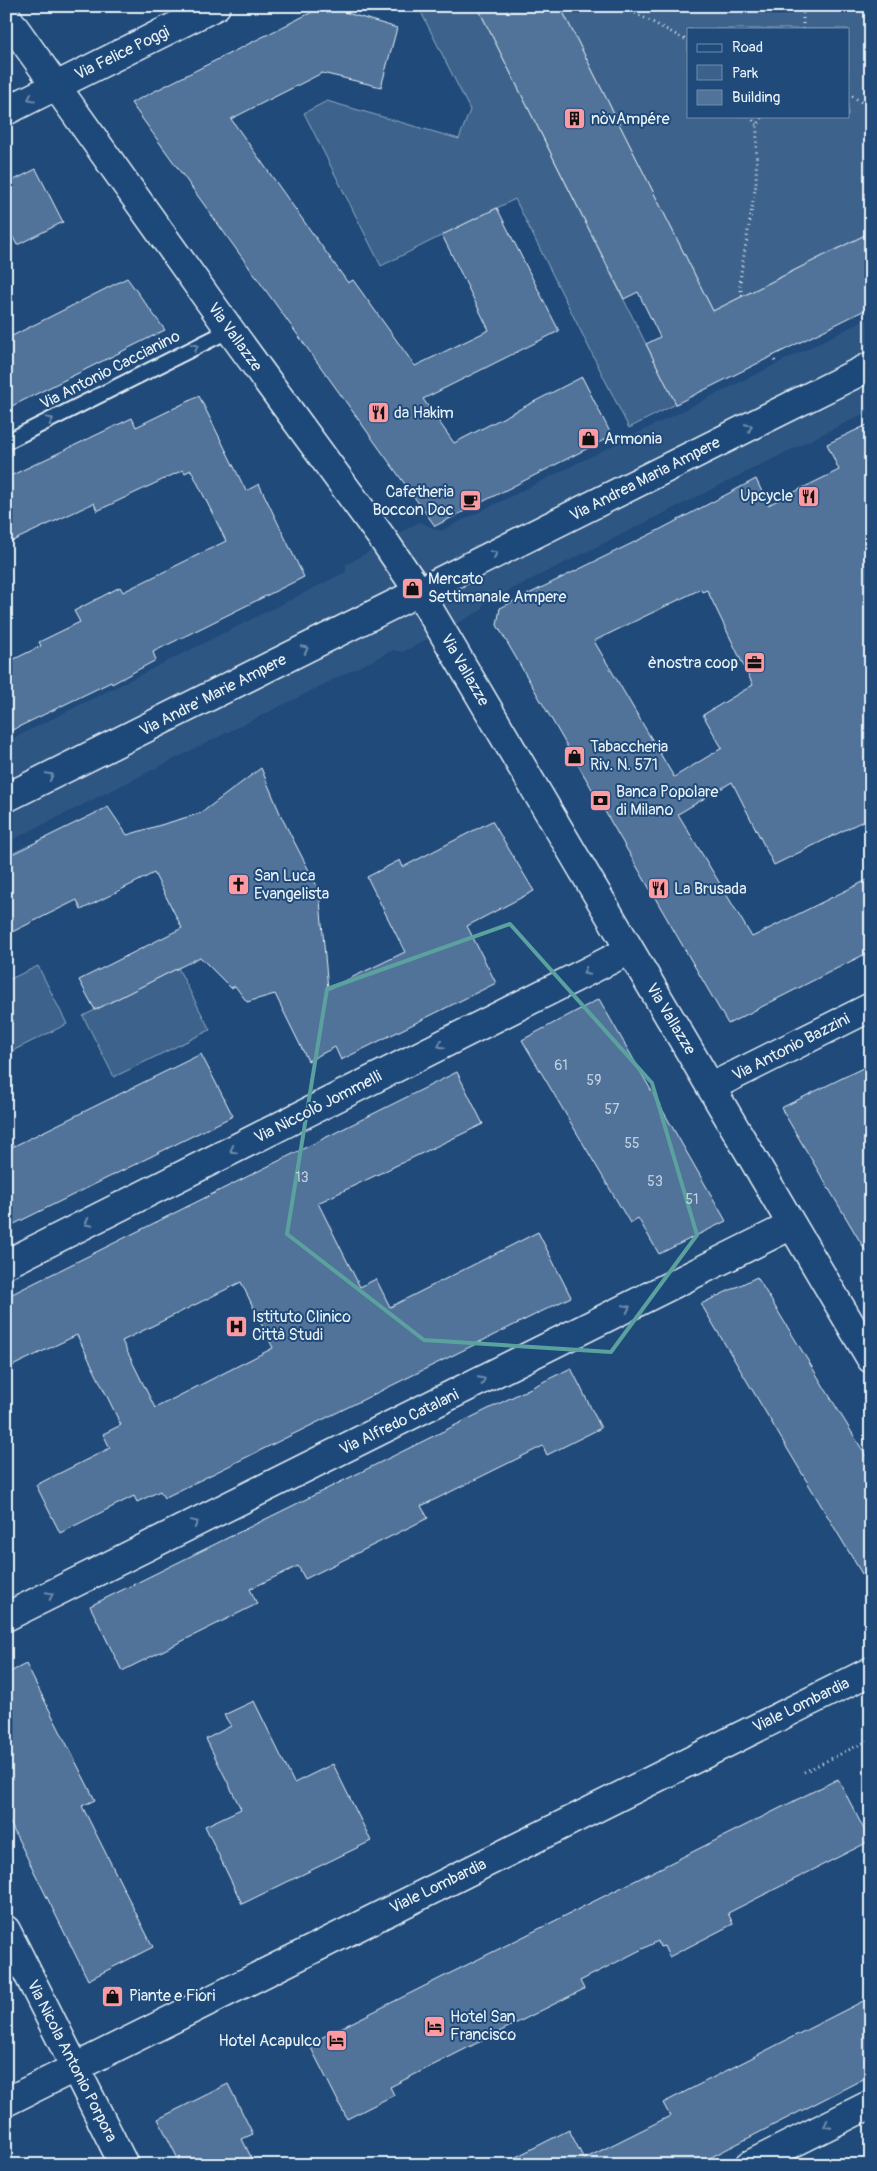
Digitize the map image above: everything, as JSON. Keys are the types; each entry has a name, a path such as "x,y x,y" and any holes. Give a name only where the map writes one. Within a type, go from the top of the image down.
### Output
{"street":[{"name":"Via Felice Poggi","path":"6,111 216,6"},
{"name":"Via Vallazze","path":"6,16 230,330 385,542 419,592 871,1358"},
{"name":"Via Andrea Maria Ampere","path":"419,592 871,366"},
{"name":"Via Andre' Marie Ampere","path":"6,798 419,592"},
{"name":"Via Niccolò Jommelli","path":"6,1264 630,950"},
{"name":"Via Antonio Bazzini","path":"711,1087 871,1007"},
{"name":"Via Alfredo Catalani","path":"6,1617 792,1225"},
{"name":"Viale Lombardia","path":"6,2102 871,1671"},
{"name":"Via Nicola Antonio Porpora","path":"6,1930 124,2165"},
{"path":"749,2165 871,2104"}],"lane":[{"name":"Via Antonio Caccianino","path":"6,442 230,330"}],"path":[{"path":"622,6 687,40"},
{"path":"803,6 803,28"},
{"path":"850,94 871,109"},
{"path":"751,118 757,126"},
{"path":"742,296 740,285 741,273 756,184 757,126 762,118"},
{"path":"772,356 776,363"},
{"path":"804,1772 871,1739"}],"highlighted area":[{"path":"510,924 652,1083 697,1235 611,1352 424,1340 287,1234 327,989"}],"shaded area":[{"name":"Mercato Settimanale Ampere","path":"871,317 871,410 484,603 482,610 403,652 393,650 6,843 6,742 346,572 346,565 419,522 441,531"}],"green space":[{"path":"418,6 477,6 676,404 629,428 515,199 381,266 304,113 327,101 459,139 470,110"},
{"path":"560,6 871,6 871,232 713,311"},
{"path":"38,966 67,1024 6,1054 6,981"},
{"path":"178,968 210,1030 114,1077 83,1016"}],"building":[{"path":"324,6 397,28 381,87 322,73 231,119 348,283 353,280 415,366 489,330 442,235 497,208 559,331 423,399 454,443 582,377 612,436 435,526 131,103"},
{"name":"nòvAmpére","path":"477,6 560,6 713,311 871,232 871,307 676,404 646,344 660,337 638,292 624,299"},
{"path":"36,169 63,222 17,245 6,224 6,184"},
{"path":"127,278 165,330 6,409 6,339"},
{"path":"199,396 246,491 259,484 304,577 153,652 156,660 112,684 111,682 6,733 6,663 41,646 39,642 80,622 74,611 120,587 123,592 226,541 191,470 185,473 183,470 97,511 94,503 6,544 6,478 132,418 136,427"},
{"path":"871,423 871,817 774,865 732,782 678,814 752,937 871,878 871,951 728,1024 497,625 500,608 657,531 756,479 768,505 839,470 827,444","holes":["701,589 702,592 707,590 753,685 703,715 722,748 674,777 594,641"]},
{"path":"261,768 282,818 319,890 328,989 405,952 367,877 400,860 403,867 492,821 534,891 467,926 496,983 341,1060 335,1047 308,1061 275,994 247,1002 235,986 231,988 200,957 95,1010 79,980 182,928 154,873 81,910 77,900 6,935 6,857 108,807 127,835 201,813"},
{"path":"599,999 726,1221 659,1254 638,1218 630,1223 522,1040"},
{"path":"201,1054 233,1116 6,1228 6,1150"},
{"path":"871,1064 871,1260 781,1108"},
{"name":"Istituto Clinico Città Studi","path":"457,1072 483,1124 318,1203 360,1287 376,1279 390,1307 538,1232 571,1297 164,1498 160,1491 137,1502 134,1496 60,1533 36,1485 110,1448 103,1434 121,1425 77,1335 6,1369 6,1297","holes":["241,1282 273,1348 155,1408 122,1341"]},
{"path":"757,1277 871,1464 871,1589 701,1304"},
{"path":"571,1368 601,1428 547,1455 543,1446 421,1506 428,1518 305,1579 298,1566 250,1589 257,1604 122,1671 90,1606"},
{"path":"26,1664 95,1800 82,1806 153,1947 88,1980 6,1815 6,1674"},
{"path":"254,1701 294,1783 333,1764 371,1841 242,1904 205,1826 241,1809 206,1739 231,1726 224,1715"},
{"path":"838,1779 870,1841 728,1913 733,1924 669,1957 664,1946 660,1947 658,1941 580,1981 584,1989 390,2087 394,2095 347,2119 309,2044"},
{"path":"871,1997 871,2075 696,2165 500,2165 569,2130 584,2159 670,2116 663,2103"},
{"path":"228,2084 253,2134 242,2139 255,2165 181,2165 158,2119"}],"place":[{"name":"nòvAmpére","path":"575,119"},
{"name":"da Hakim","path":"378,413"},
{"name":"Armonia","path":"588,439"},
{"name":"Upcycle","path":"809,496"},
{"name":"Cafetheria Boccon Doc","path":"470,501"},
{"name":"Mercato Settimanale Ampere","path":"412,588"},
{"name":"ènostra coop","path":"754,663"},
{"name":"Tabaccheria Riv. N. 571","path":"574,756"},
{"name":"Banca Popolare di Milano","path":"600,801"},
{"name":"San Luca Evangelista","path":"238,885"},
{"name":"La Brusada","path":"658,889"},
{"name":"Istituto Clinico Città Studi","path":"236,1326"},
{"name":"Piante e Fiori","path":"113,1996"},
{"name":"Hotel San Francisco","path":"434,2026"},
{"name":"Hotel Acapulco","path":"337,2041"}]}
